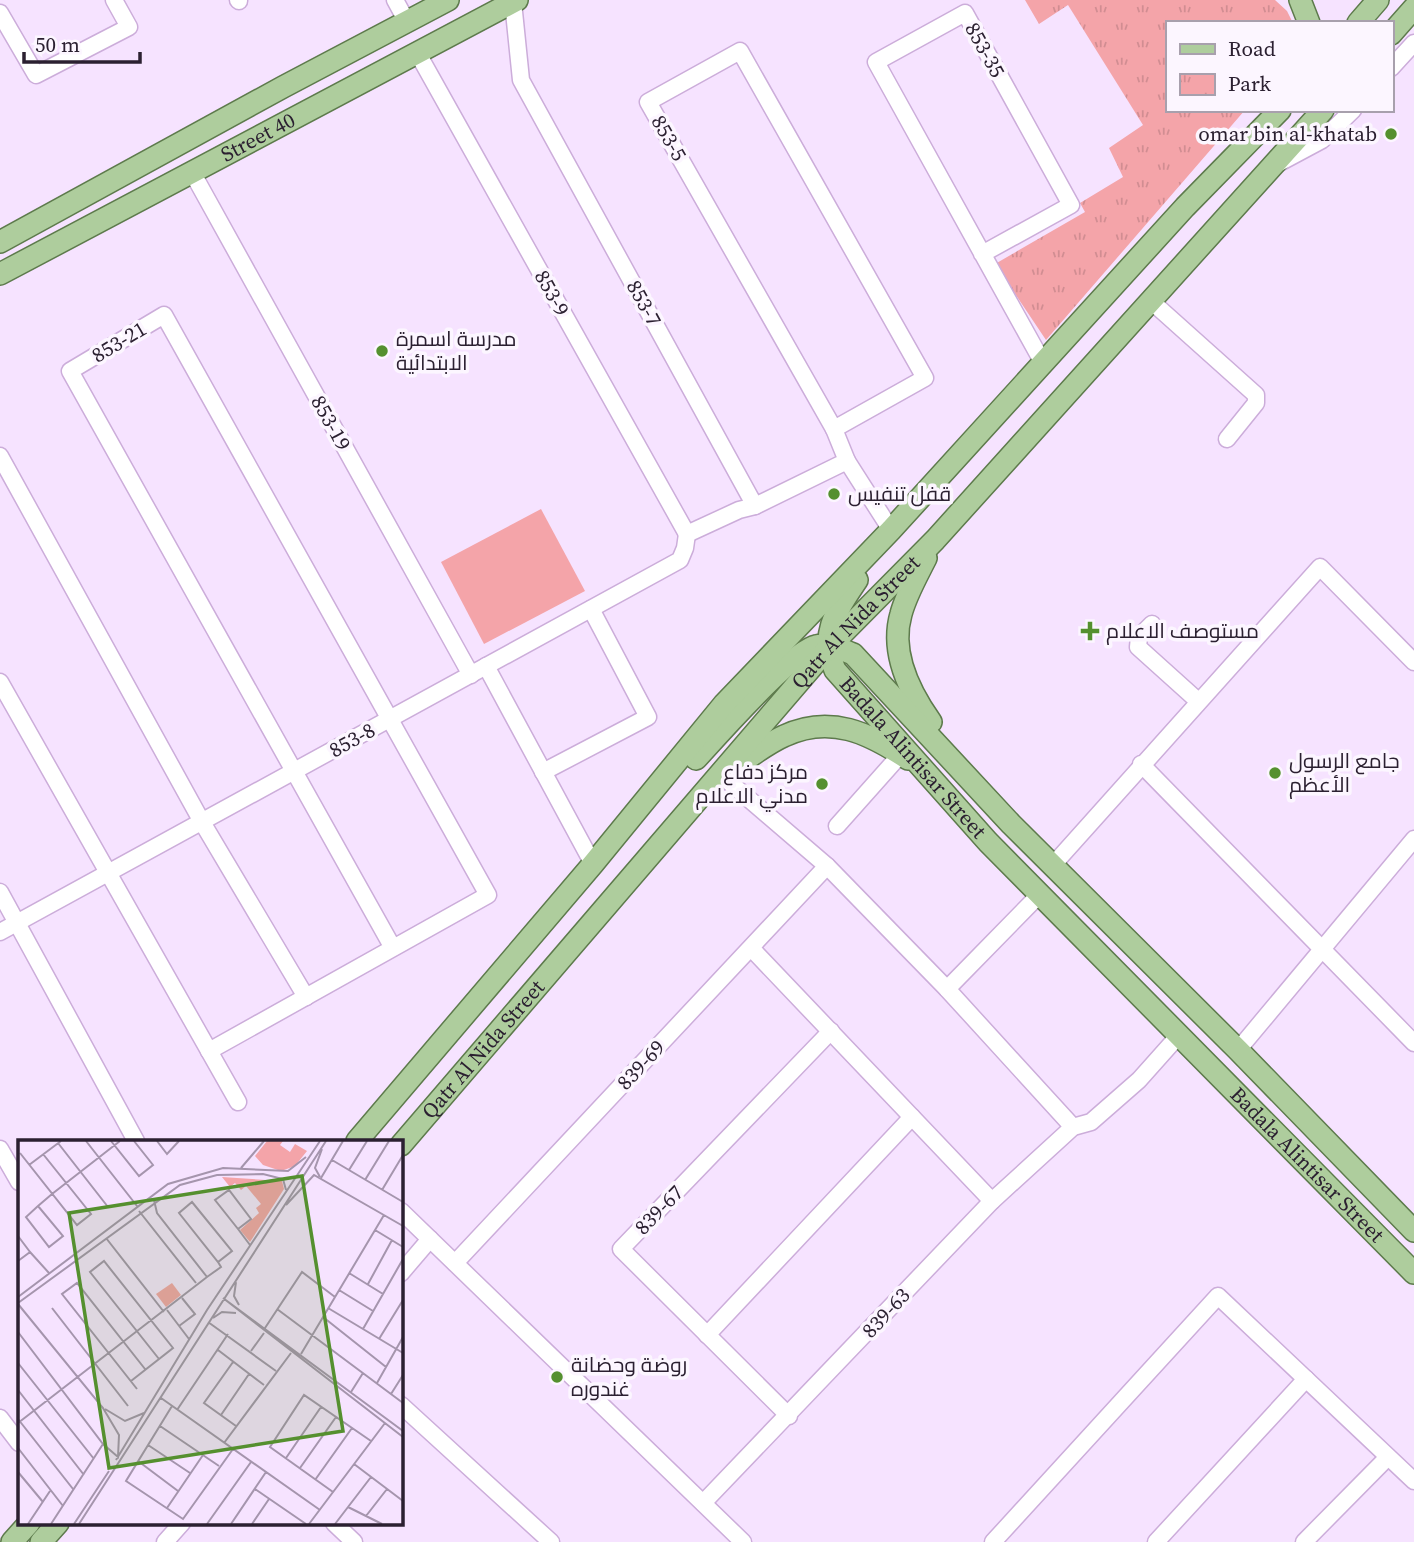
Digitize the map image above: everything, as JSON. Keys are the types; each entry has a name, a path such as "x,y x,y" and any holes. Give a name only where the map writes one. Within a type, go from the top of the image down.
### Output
{"main road":[{"name":"Street 40","path":"0,242 282,87 448,0"},
{"path":"1300,0 1308,21"},
{"path":"1360,21 1378,0"},
{"name":"Street 40","path":"0,274 515,1"},
{"path":"1393,32 1414,8"},
{"name":"Qatr Al Nida Street","path":"358,1140 593,864 724,704 891,530 1185,207 1278,112"},
{"name":"Qatr Al Nida Street","path":"402,1144 830,647 935,540 1321,112"},
{"path":"22,230 37,254"},
{"path":"593,864 794,657 817,645 830,647 829,632 834,615 891,530"},
{"path":"935,540 901,614 897,644 913,696 979,789"},
{"name":"Badala Alintisar Street","path":"1414,1231 1238,1050 1011,824 853,654 830,647 830,659 835,670 988,842 1414,1273"},
{"path":"721,775 784,736 811,726 851,727 901,754 927,772"},
{"path":"988,842 1011,824"},
{"path":"12,1542 28,1524"},
{"path":"41,1542 57,1524"}],"street":[{"path":"0,13 36,75 129,27 114,0"},
{"path":"395,0 407,22"},
{"name":"853-7","path":"515,1 521,80 755,506"},
{"name":"853-35","path":"982,254 1071,205 965,13 876,62 982,254 1043,363"},
{"path":"1393,66 1414,43"},
{"name":"853-5","path":"740,51 925,378 834,429 648,102 740,51"},
{"name":"853-9","path":"417,52 687,534"},
{"path":"1274,165 1307,150 1351,112"},
{"name":"853-19","path":"192,172 471,675"},
{"path":"1151,301 1256,395 1256,403 1227,439"},
{"name":"853-21","path":"295,771 71,371 164,315 388,720"},
{"path":"834,429 848,461 891,530"},
{"path":"0,456 202,822 306,996"},
{"path":"687,534 739,510 755,506 848,461"},
{"name":"853-8","path":"0,932 680,560 687,534"},
{"path":"1053,864 1140,764 1320,567 1414,662"},
{"path":"543,772 648,717 591,609"},
{"path":"1152,624 1139,637 1138,647 1198,701"},
{"path":"486,666 593,864"},
{"path":"0,682 238,1102"},
{"path":"209,1051 488,895 388,720"},
{"path":"837,826 901,754"},
{"path":"1140,764 1414,1044"},
{"path":"295,771 393,948"},
{"path":"721,775 827,866 947,989 1073,1127"},
{"path":"1238,1050 1414,839"},
{"path":"1402,853 1414,866"},
{"name":"839-69","path":"455,1263 827,866"},
{"path":"0,892 135,1140"},
{"path":"947,989 1040,894"},
{"path":"751,948 992,1201"},
{"name":"839-67","path":"789,1416 621,1249 831,1031"},
{"name":"839-63","path":"704,1503 992,1201 1073,1127 1091,1122 1139,1080 1180,1034"},
{"path":"707,1335 912,1117"},
{"path":"0,1149 18,1180"},
{"path":"402,1212 743,1542"},
{"path":"402,1272 430,1239"},
{"path":"993,1542 1218,1296 1414,1481"},
{"path":"1156,1542 1306,1380"},
{"path":"402,1406 551,1542"},
{"path":"0,1418 18,1442"},
{"path":"1304,1542 1388,1457"},
{"path":"335,1524 354,1542"}],"green space":[{"path":"1025,0 1275,0 1287,11 1292,21 1166,21 1166,112 1243,112 1046,340 995,264 1085,212 1080,203 1123,177 1109,148 1143,125 1068,5 1039,24"},
{"path":"541,509 585,591 484,644 441,562"}],"place":[{"name":"omar bin al-khatab","path":"1391,134"},
{"name":"مدرسة اسمرة الابتدائية","path":"382,351"},
{"name":"قفل تنفيس","path":"834,494"},
{"name":"مستوصف الاعلام","path":"1090,631"},
{"name":"جامع الرسول الأعظم","path":"1275,773"},
{"name":"مركز دفاع مدني الاعلام","path":"822,784"},
{"name":"روضة وحضانة غندوره","path":"557,1377"}]}
